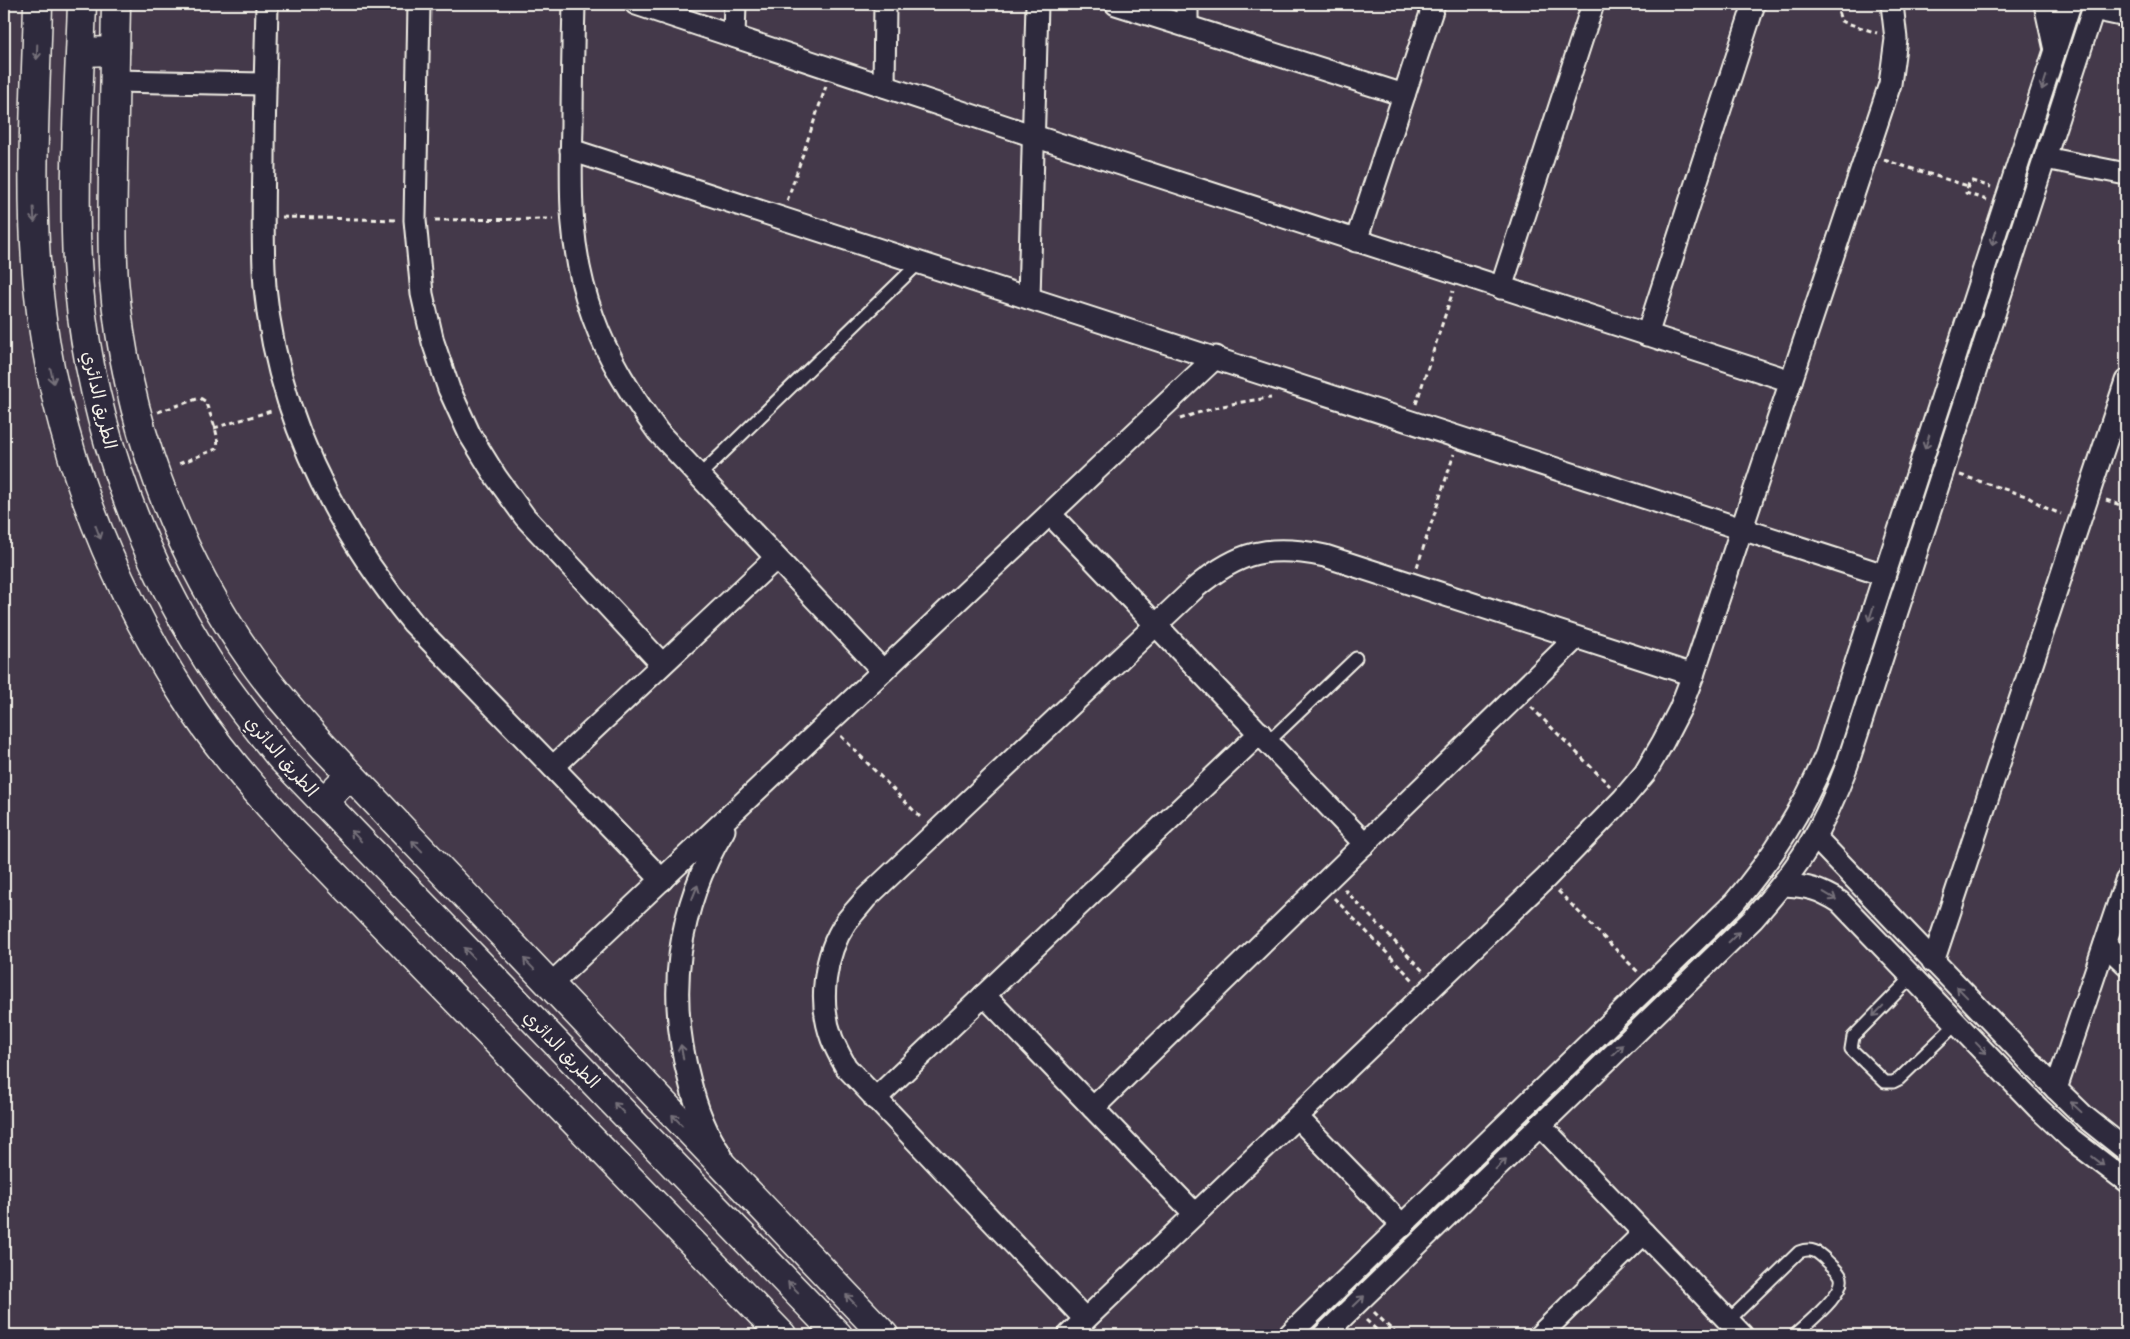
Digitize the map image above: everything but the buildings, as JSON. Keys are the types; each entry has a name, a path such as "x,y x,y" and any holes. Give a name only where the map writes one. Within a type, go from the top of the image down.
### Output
{"main road":[{"path":"38,4 33,204 36,262 43,329 65,433 82,488 106,552 144,630 184,696 217,743 253,788 292,831 782,1335"},
{"name":"الطريق الدائري","path":"82,4 76,203 78,264 89,358 108,442 128,500 150,555 178,610 204,654 249,718 281,758 838,1335"},
{"path":"116,4 112,228 114,279 119,329 138,419 154,473 197,572 224,619 254,664 287,706 884,1335"},
{"path":"81,52 116,51"},
{"path":"323,802 350,774"},
{"path":"690,1239 719,1211"}],"street":[{"path":"267,4 262,242 266,288 272,334 290,405 313,467 357,549 413,623 662,880"},
{"path":"419,4 415,220 422,294 433,342 449,389 470,435 496,477 525,517 662,664"},
{"path":"574,4 570,190 572,229 580,273 592,316 610,357 632,396 658,432 883,671"},
{"path":"636,4 1034,136 1791,381"},
{"path":"734,4 734,36"},
{"path":"884,86 885,4"},
{"path":"1029,298 1037,4"},
{"path":"1116,4 1404,95"},
{"path":"1187,4 1187,26"},
{"path":"1356,241 1434,4"},
{"path":"1501,288 1592,4"},
{"path":"1647,335 1754,4"},
{"path":"1069,1335 1546,878 1624,799 1645,773 1664,742 1680,709 1693,675 1890,84 1896,39 1892,4"},
{"path":"2045,4 2055,50"},
{"path":"1289,1335 1734,903 1757,876 1796,818 1826,755 2070,4"},
{"path":"1324,1335 1753,919 1783,885 1815,837 1833,802 1847,765 2094,7 2126,16"},
{"path":"115,81 265,84"},
{"path":"571,150 1216,357 1884,575"},
{"path":"2045,158 2126,174"},
{"path":"550,985 1216,357"},
{"path":"1934,962 2126,381"},
{"path":"1937,413 1960,419"},
{"path":"1050,514 1365,844"},
{"path":"1085,1319 846,1067 832,1039 825,1010 825,979 832,949 846,922 866,898 1156,624 1217,570 1242,557 1269,551 1298,550 1325,556 1693,675"},
{"path":"552,767 776,558"},
{"path":"1093,1108 1576,638"},
{"path":"875,1099 984,995 1264,738"},
{"path":"736,810 710,854 691,901 679,951 676,1002 682,1053 695,1102 716,1148 745,1190"},
{"path":"1815,837 2056,1088 2086,1118 2126,1150"},
{"path":"2056,1088 2126,882"},
{"path":"1783,885 1806,886 1824,892 1840,902 2071,1139 2126,1181"},
{"path":"2105,944 2126,964"},
{"path":"984,995 1195,1214"},
{"path":"1297,1117 1403,1226"},
{"path":"1540,1125 1735,1328"},
{"path":"1462,1167 1479,1185"},
{"path":"1540,1335 1644,1233"}],"lane":[{"path":"699,476 920,262"},
{"path":"1264,738 1356,658"},
{"path":"1913,976 1853,1037 1852,1049 1885,1082 1893,1082 1899,1079 1957,1022"},
{"path":"1735,1328 1800,1252 1818,1251 1840,1274 1841,1285 1836,1295 1795,1335"}],"path":[{"path":"1841,4 1838,11 1841,21 1896,39"},
{"path":"781,218 832,69"},
{"path":"1866,154 1968,186"},
{"path":"1972,181 2007,199 1968,194 1966,193 1969,182 1972,181"},
{"path":"1410,421 1458,274"},
{"path":"138,419 200,398 205,401 219,443 216,449 154,473"},
{"path":"1171,422 1204,410 1248,400 1274,398"},
{"path":"214,428 290,405"},
{"path":"1411,584 1460,437"},
{"path":"1943,469 2026,496 2050,510 2080,520"},
{"path":"1518,694 1624,799"},
{"path":"828,723 935,832"},
{"path":"1546,878 1651,984"},
{"path":"1326,881 1431,988"},
{"path":"1326,881 1431,988"},
{"path":"1361,1299 1397,1335"}]}
